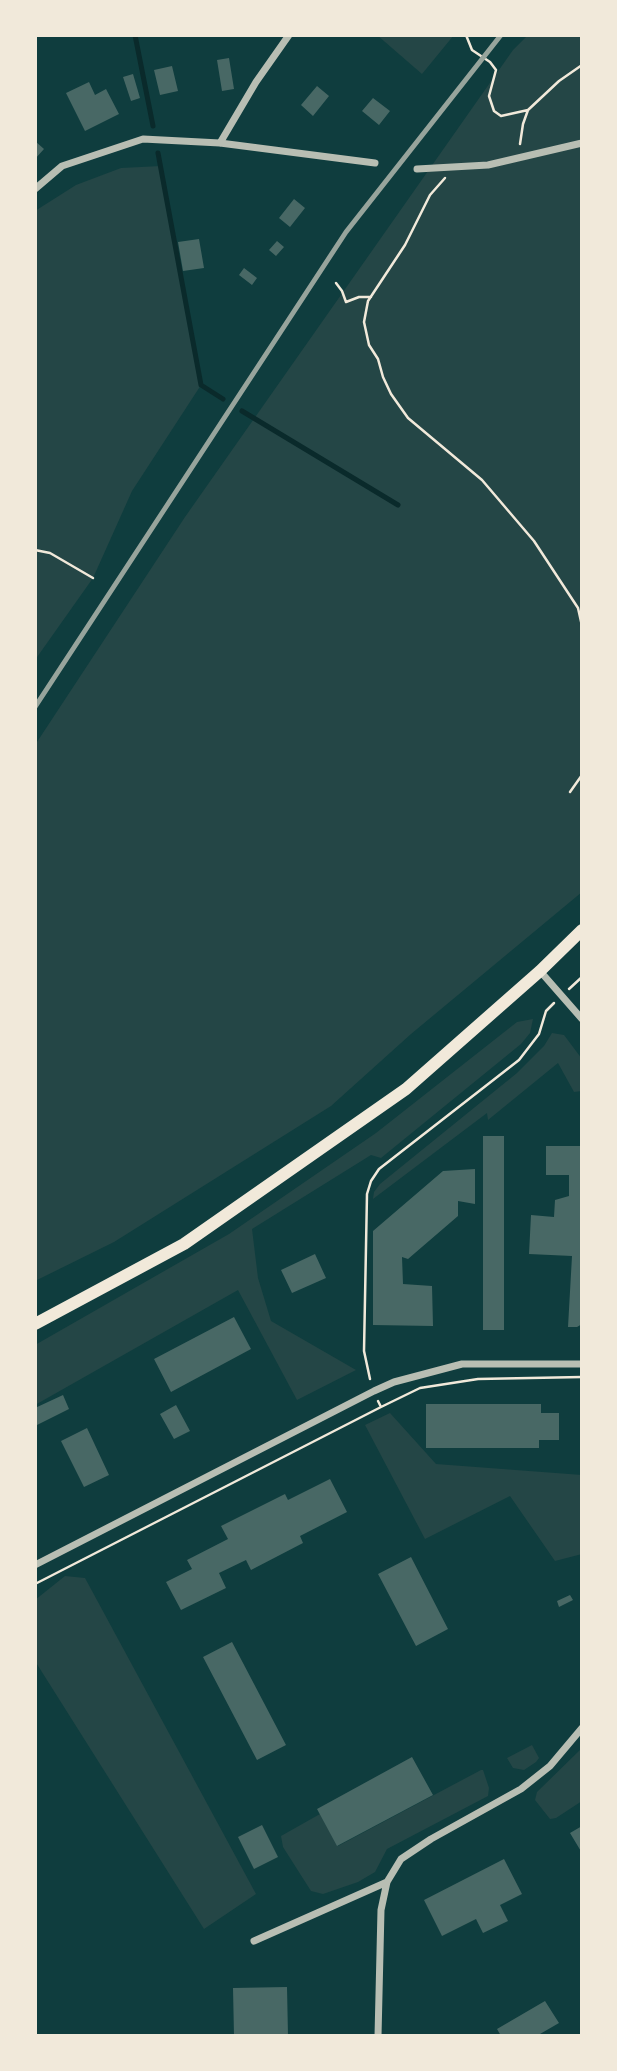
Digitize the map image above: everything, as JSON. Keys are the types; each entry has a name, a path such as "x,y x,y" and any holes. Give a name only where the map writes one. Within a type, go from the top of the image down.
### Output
{"highway":[{"path":"35,1324 196,1236 406,1089 540,971 582,930"}],"street":[{"path":"220,143 256,82 289,35"},
{"path":"35,189 62,166 143,139 220,143 375,163"},
{"path":"417,169 488,165 582,143"},
{"path":"540,971 582,1019"},
{"path":"35,1565 374,1391 411,1377 462,1364 582,1364"},
{"path":"378,2036 381,1910 387,1882 401,1859 431,1839 521,1789 550,1766 582,1728"},
{"path":"254,1941 387,1882"}],"path":[{"path":"466,35 472,50 490,62 496,70 489,96 494,111 501,117 528,110"},
{"path":"517,158 528,110 559,81 582,65"},
{"path":"461,167 445,178 430,195 405,245 371,297 364,322 369,345 378,359 391,394 408,418 482,480 534,541 578,608 582,626"},
{"path":"335,283 346,302 359,297 371,297"},
{"path":"35,550 50,553 93,578"},
{"path":"570,792 582,775"},
{"path":"381,1407 364,1351 367,1195 371,1181 379,1169 519,1060 539,1034 546,1011 582,977"},
{"path":"35,1584 420,1388 478,1379 582,1377"}],"shaded area":[{"path":"377,35 454,35 422,74"},
{"path":"528,35 582,35 582,892 411,1034 331,1106 114,1242 35,1281 35,745 185,517 513,50"},
{"path":"161,166 201,385 132,491 93,578 35,660 35,211 76,185 121,168"},
{"path":"533,1019 530,1033 521,1044 381,1158 371,1155 252,1229 258,1278 271,1321 356,1370 297,1400 238,1290 35,1405 35,1345 229,1234 376,1133 517,1022"},
{"path":"552,1033 564,1035 582,1059 582,1091 574,1092 558,1063 488,1120 487,1113 373,1199 380,1184 517,1073 544,1046"},
{"path":"390,1413 436,1464 582,1475 582,1554 555,1561 510,1496 425,1539 365,1425"},
{"path":"65,1576 85,1578 256,1894 204,1929 35,1661 35,1600"},
{"path":"532,1745 539,1758 536,1762 524,1770 513,1768 507,1758"},
{"path":"582,1748 582,1801 550,1819 535,1800 537,1792"},
{"path":"481,1770 489,1788 488,1796 387,1849 375,1872 358,1882 323,1894 311,1891 283,1847 281,1836 320,1814 338,1846"}],"building":[{"path":"229,58 234,89 222,91 217,60"},
{"path":"172,66 178,91 160,95 154,70"},
{"path":"133,74 140,98 131,101 123,77"},
{"path":"89,82 95,95 106,89 119,114 85,131 66,93"},
{"path":"317,86 329,96 313,116 301,105"},
{"path":"373,98 390,111 379,125 362,111"},
{"path":"35,141 44,149 35,159"},
{"path":"294,199 305,208 290,227 279,218"},
{"path":"199,239 204,268 183,271 178,242"},
{"path":"277,241 284,247 276,256 269,250"},
{"path":"244,268 257,278 252,285 239,275"},
{"path":"483,1136 504,1136 504,1330 483,1330"},
{"path":"546,1146 582,1146 582,1324 577,1327 568,1327 572,1256 529,1254 531,1215 554,1217 555,1200 569,1196 569,1175 546,1175"},
{"path":"475,1169 475,1204 458,1201 458,1216 408,1259 402,1257 403,1284 432,1286 433,1326 373,1325 373,1231 443,1171"},
{"path":"315,1254 326,1278 292,1293 281,1270"},
{"path":"234,1317 251,1349 171,1392 154,1359"},
{"path":"63,1395 69,1409 35,1426 35,1408"},
{"path":"426,1404 541,1404 541,1413 559,1413 559,1440 539,1440 539,1448 426,1448"},
{"path":"176,1405 190,1431 174,1439 160,1414"},
{"path":"87,1428 109,1475 84,1487 61,1441"},
{"path":"330,1479 347,1512 300,1536 303,1543 251,1570 246,1560 219,1573 226,1588 181,1610 166,1582 192,1569 187,1560 228,1539 221,1526 285,1494 288,1500"},
{"path":"411,1557 448,1629 416,1646 378,1574"},
{"path":"570,1595 573,1600 559,1607 557,1601"},
{"path":"232,1642 286,1745 257,1760 203,1657"},
{"path":"412,1757 433,1795 337,1846 317,1809"},
{"path":"262,1825 278,1857 254,1869 238,1837"},
{"path":"582,1826 582,1853 570,1833"},
{"path":"504,1859 522,1894 500,1905 508,1921 483,1933 476,1919 442,1936 424,1900"},
{"path":"287,1987 288,2036 234,2036 233,1988"},
{"path":"545,2001 559,2023 540,2034 541,2036 501,2036 497,2029"}],"waterway":[{"path":"135,35 153,126"},
{"path":"158,153 201,385 223,399"},
{"path":"242,411 398,505"}],"railway":[{"path":"35,707 346,232 501,35"}]}
